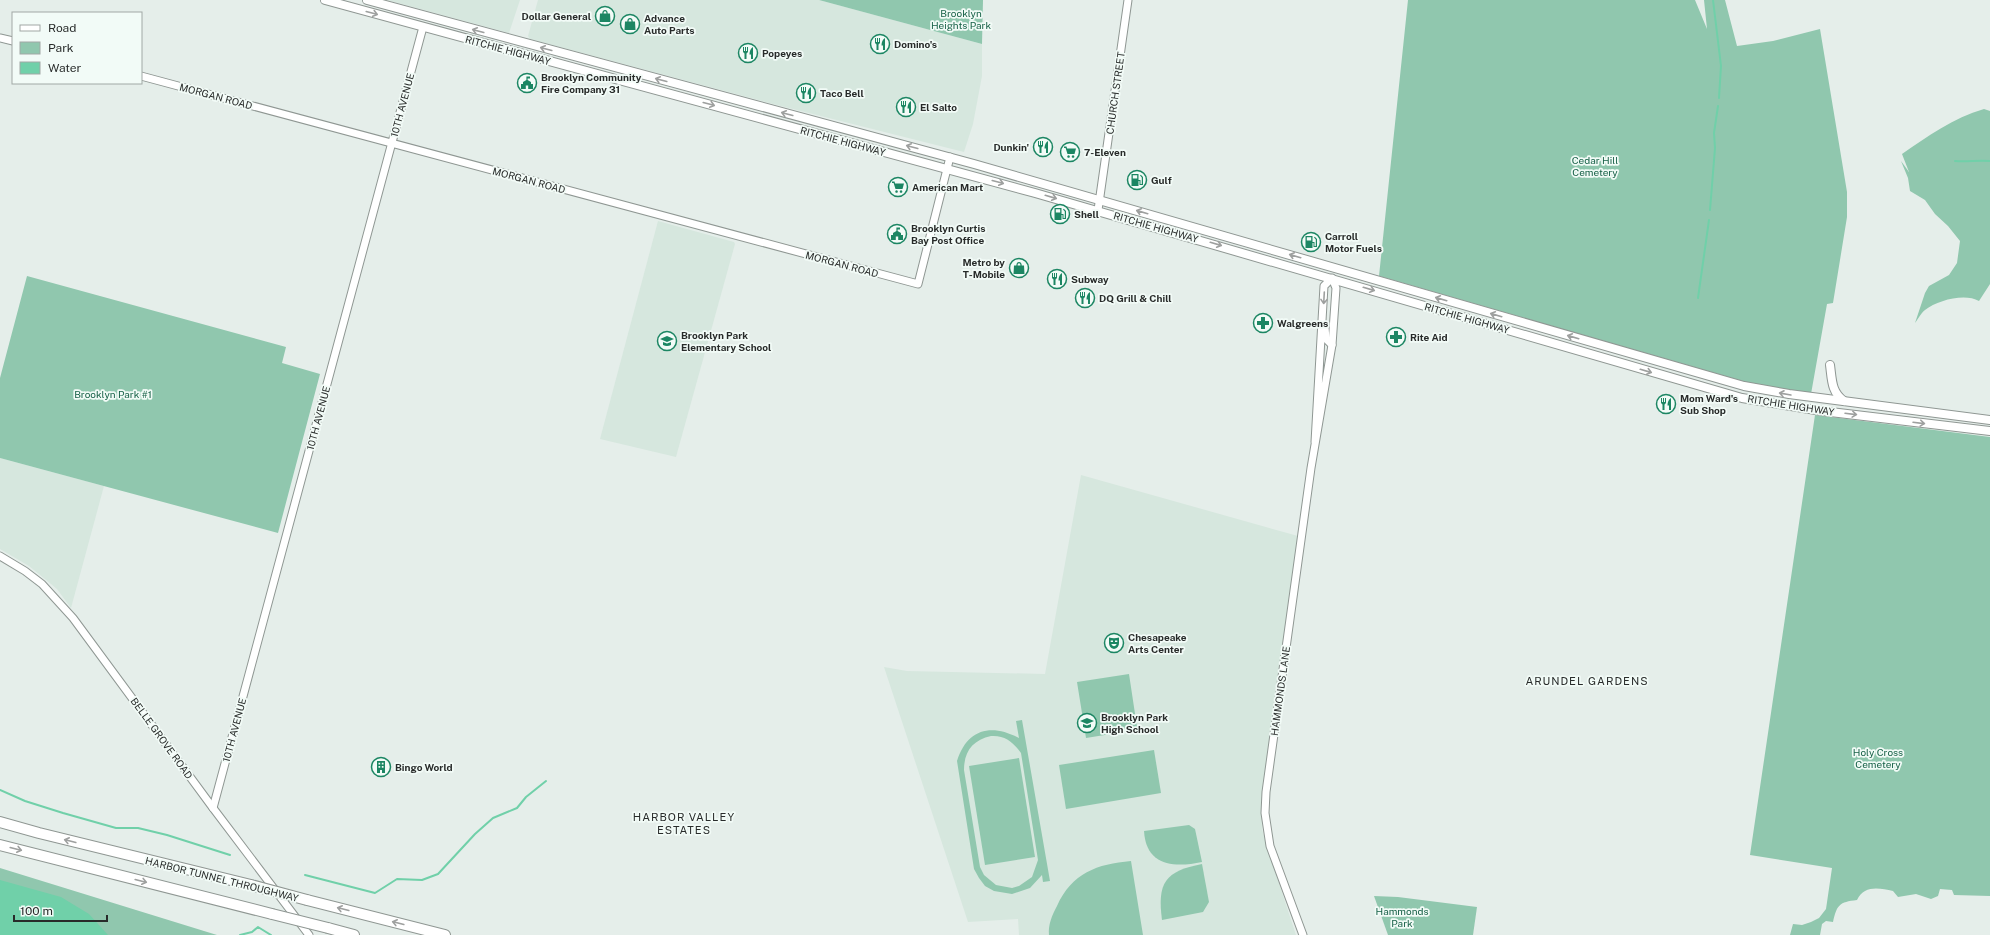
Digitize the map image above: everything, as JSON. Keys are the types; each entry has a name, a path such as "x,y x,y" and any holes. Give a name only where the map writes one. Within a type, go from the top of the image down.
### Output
{"highway":[{"name":"HARBOR TUNNEL THROUGHWAY","path":"0,822 445,935"},
{"path":"0,845 354,935"}],"main road":[{"name":"RITCHIE HIGHWAY","path":"325,0 1098,210 1742,398 1822,411 1990,432"},
{"name":"RITCHIE HIGHWAY","path":"367,0 950,157 1733,383 1789,394 1990,420"},
{"path":"1830,365 1834,390 1838,397 1847,402"}],"street":[{"name":"CHURCH STREET","path":"1098,210 1128,0"},
{"name":"10TH AVENUE","path":"213,808 423,27"},
{"path":"0,38 12,41"},
{"name":"MORGAN ROAD","path":"142,76 918,284 947,168"},
{"path":"947,168 950,157"},
{"name":"HAMMONDS LANE","path":"1303,935 1270,846 1265,813 1267,774 1316,442 1332,345 1336,288 1332,278 1324,286 1316,442"},
{"path":"1322,320 1325,324 1326,339 1332,345"},
{"path":"1320,345 1324,351 1322,377 1325,384"},
{"name":"BELLE GROVE ROAD","path":"0,556 26,571 42,584 69,613 309,935"}],"shaded area":[{"path":"387,0 520,0 509,33"},
{"path":"538,0 819,0 982,44 982,76 973,124 964,152 773,104 530,39 528,36"},
{"name":"Brooklyn Park Elementary School","path":"658,221 734,242 735,244 676,457 600,439"},
{"path":"0,458 104,486 71,608 57,589 45,579 29,566 0,549"},
{"name":"Brooklyn Park High School","path":"1081,475 1298,536 1261,799 1262,829 1296,935 1019,935 1018,919 968,922 884,667 907,671 1045,674"}],"green space":[{"name":"Brooklyn Heights Park","path":"819,0 983,0 982,44"},
{"name":"Cedar Hill Cemetery","path":"1408,0 1695,0 1707,29 1704,0 1725,0 1737,46 1773,41 1820,29 1847,192 1847,217 1833,303 1827,304 1811,394 1746,382 1379,276"},
{"path":"1984,109 1990,111 1990,284 1979,301 1959,298 1937,303 1925,310 1915,323 1925,293 1929,286 1949,275 1957,263 1960,241 1948,226 1935,214 1925,200 1910,191 1908,178 1901,161 1909,172 1902,154 1951,122"},
{"name":"Brooklyn Park #1","path":"27,276 286,347 282,363 320,374 278,533 0,458 0,378"},
{"name":"Holy Cross Cemetery","path":"1815,415 1990,437 1990,896 1954,895 1952,890 1940,889 1938,896 1931,899 1916,894 1898,897 1893,891 1872,889 1864,892 1857,900 1840,905 1833,922 1826,921 1822,924 1820,935 1790,935 1793,924 1802,925 1811,922 1819,918 1826,909 1832,868 1750,855"},
{"path":"1129,674 1137,727 1119,730 1117,733 1086,738 1077,682"},
{"path":"1022,720 1050,881 1043,882 1042,875 1030,888 1012,894 994,891 985,886 974,869 957,761 961,750 967,742 981,732 990,730 999,731 1009,733 1019,738 1016,721","holes":["996,736 1008,740 1021,753 1038,860 1032,877 1019,886 1012,888 996,885 984,875 980,867 964,770 964,763 971,747 979,740"]},
{"path":"1154,750 1161,793 1066,809 1059,765"},
{"path":"1019,758 1035,857 985,865 969,766"},
{"path":"1189,825 1195,829 1202,862 1181,865 1172,864 1163,862 1156,858 1150,851 1146,843 1144,831"},
{"path":"1131,861 1143,935 1049,935 1052,916 1070,885 1087,872 1097,868 1119,862"},
{"path":"1202,864 1209,902 1203,912 1162,920 1161,897 1166,881 1179,870"},
{"path":"0,868 204,931 217,935 0,935"},
{"name":"Hammonds Park","path":"1374,896 1398,897 1477,907 1473,935 1388,935"}],"water":[{"path":"0,880 61,897 89,914 108,935 0,935"}],"waterway":[{"path":"1713,0 1721,66 1719,98"},
{"path":"1710,210 1715,148 1714,133 1718,106"},
{"path":"1955,161 1990,161"},
{"path":"1698,298 1709,220"},
{"path":"305,875 375,893 397,879 422,880 438,874 475,834 493,818 517,808 526,797 546,781"},
{"path":"0,790 25,801 116,828 138,828 167,835 230,855"},
{"path":"240,935 252,932 258,927 271,935"}],"place":[{"name":"Dollar General","path":"605,16"},
{"name":"Advance Auto Parts","path":"630,24"},
{"name":"Domino's","path":"880,44"},
{"name":"Popeyes","path":"748,53"},
{"name":"Brooklyn Community Fire Company 31","path":"527,83"},
{"name":"Taco Bell","path":"806,93"},
{"name":"El Salto","path":"906,107"},
{"name":"Dunkin'","path":"1043,147"},
{"name":"7-Eleven","path":"1070,152"},
{"name":"Gulf","path":"1137,180"},
{"name":"American Mart","path":"898,187"},
{"name":"Shell","path":"1060,214"},
{"name":"Brooklyn Curtis Bay Post Office","path":"897,234"},
{"name":"Carroll Motor Fuels","path":"1311,242"},
{"name":"Metro by T-Mobile","path":"1019,268"},
{"name":"Subway","path":"1057,279"},
{"name":"DQ Grill & Chill","path":"1085,298"},
{"name":"Walgreens","path":"1263,323"},
{"name":"Rite Aid","path":"1396,337"},
{"name":"Brooklyn Park Elementary School","path":"667,341"},
{"name":"Mom Ward's Sub Shop","path":"1666,404"},
{"name":"Chesapeake Arts Center","path":"1114,643"},
{"name":"Brooklyn Park High School","path":"1087,723"},
{"name":"Bingo World","path":"381,767"}],"district":[{"name":"ARUNDEL GARDENS","path":"1587,681"},
{"name":"HARBOR VALLEY ESTATES","path":"684,823"}]}
